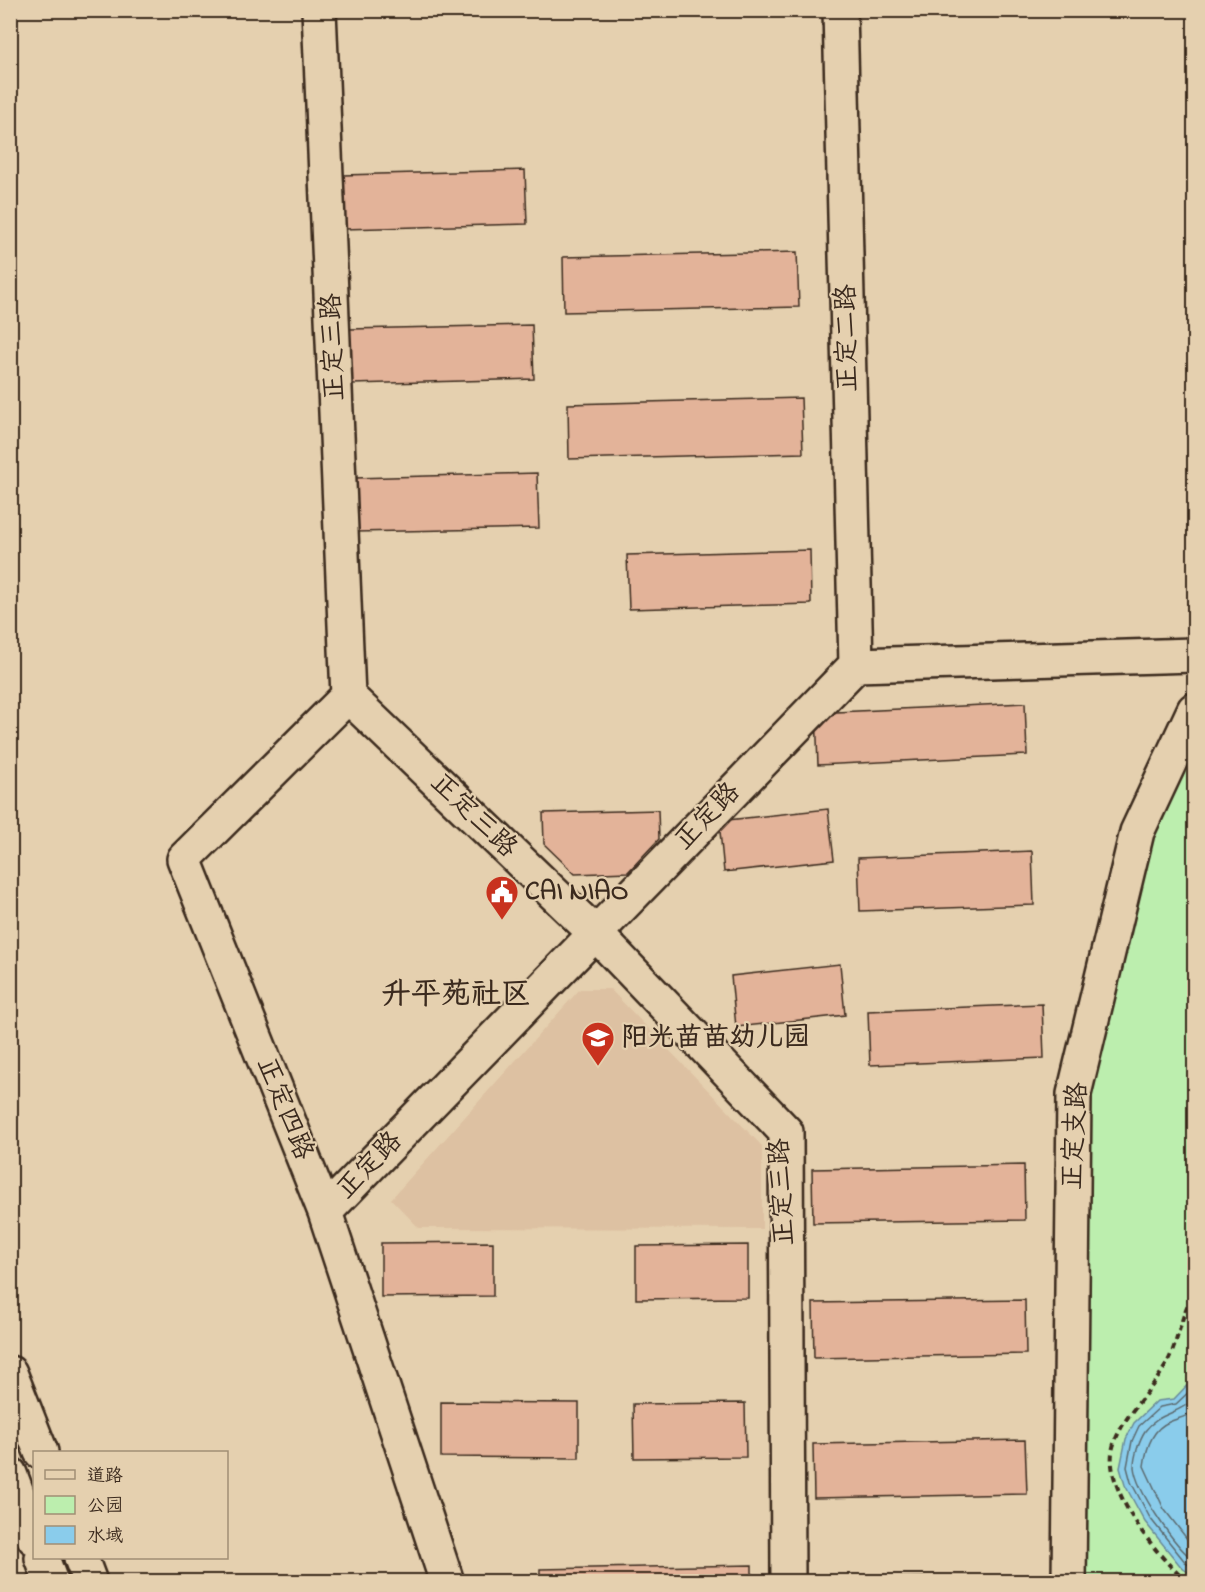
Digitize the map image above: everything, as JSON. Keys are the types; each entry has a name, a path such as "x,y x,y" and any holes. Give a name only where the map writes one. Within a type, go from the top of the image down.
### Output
{"main road":[{"name":"正定三路","path":"320,10 348,696 596,933 786,1132 788,1581"},
{"name":"正定二路","path":"840,10 856,664"},
{"path":"856,664 1194,655"},
{"name":"正定路","path":"325,1212 856,664"},
{"name":"正定四路","path":"348,696 184,859 325,1212 447,1581"},
{"name":"正定支路","path":"1069,1581 1074,1094 1137,832 1194,711"},
{"path":"10,1374 41,1451"},
{"path":"10,1474 33,1535"},
{"path":"43,1559 51,1581"},
{"path":"82,1559 90,1581"}],"path":[{"path":"1187,1581 1172,1569 1141,1532 1113,1476 1113,1443 1127,1418 1167,1364 1185,1307 1194,1293"}],"shaded area":[{"name":"阳光苗苗幼儿园","path":"580,989 610,989 762,1146 762,1229 419,1228 391,1199"}],"green space":[{"path":"1194,710 1194,1581 1063,1582 1075,1080 1137,832"}],"water":[{"path":"1194,1378 1194,1576 1182,1568 1145,1522 1125,1485 1120,1468 1126,1439 1134,1423 1157,1401 1174,1399"}],"building":[{"path":"525,170 527,224 344,229 343,175"},
{"path":"797,252 799,307 564,312 563,257"},
{"path":"532,325 534,379 352,384 350,329"},
{"path":"801,398 803,453 569,459 568,404"},
{"path":"537,473 539,528 356,532 355,478"},
{"path":"810,550 811,604 629,609 627,555"},
{"path":"1025,703 1027,755 818,765 816,713"},
{"path":"828,809 834,860 724,872 719,821"},
{"path":"658,810 659,839 628,872 575,874 544,844 543,813"},
{"path":"1032,851 1034,905 860,911 858,858"},
{"path":"840,964 845,1015 736,1027 731,976"},
{"path":"1042,1004 1044,1058 870,1065 868,1011"},
{"path":"1024,1165 1025,1220 813,1223 812,1169"},
{"path":"493,1242 493,1296 381,1297 381,1243"},
{"path":"748,1245 748,1298 636,1299 636,1246"},
{"path":"1025,1300 1026,1354 814,1358 813,1303"},
{"path":"441,1402 579,1403 579,1458 441,1457"},
{"path":"745,1403 746,1457 634,1458 633,1404"},
{"path":"1025,1440 1027,1494 814,1498 813,1444"},
{"path":"752,1565 752,1582 540,1582 540,1569"},
{"path":"1027,1576 1027,1582 815,1582 815,1580"}],"place":[{"name":"CAI NIAO","path":"502,921"},
{"name":"阳光苗苗幼儿园","path":"598,1067"}],"district":[{"name":"升平苑社区","path":"456,996"}]}
